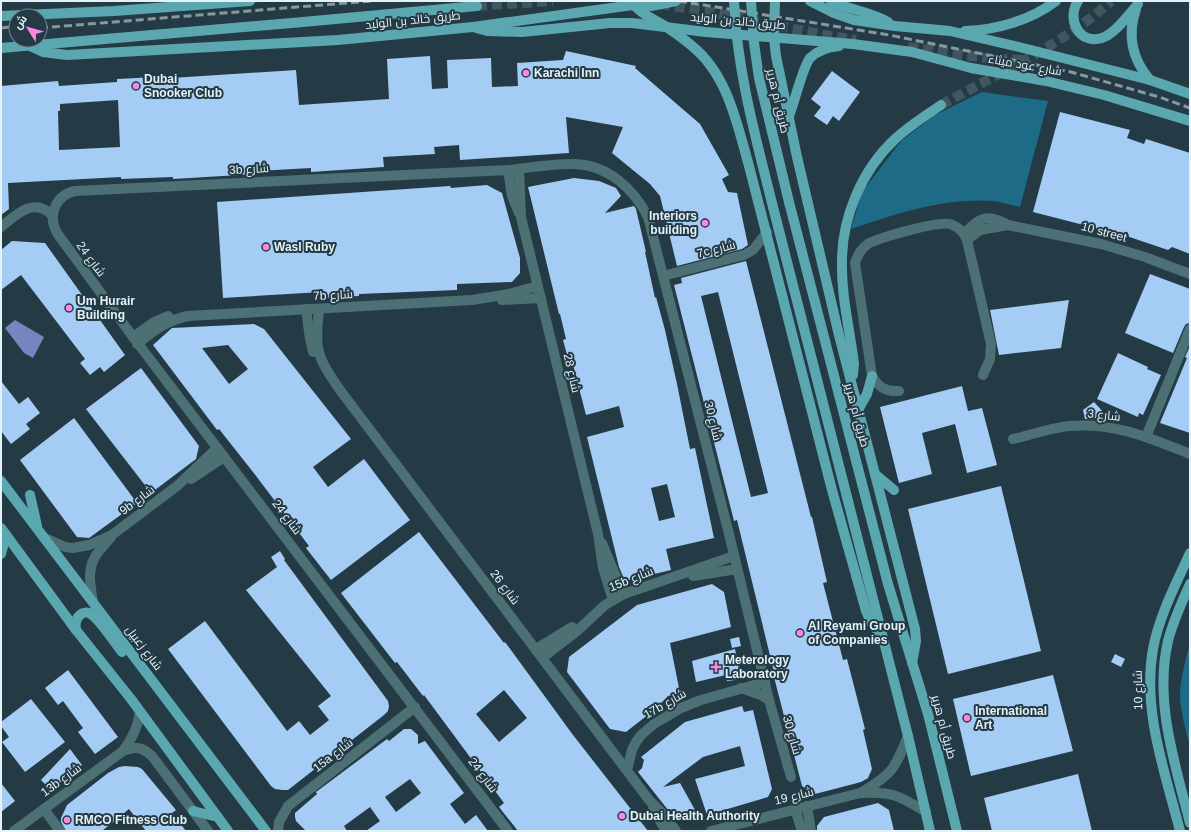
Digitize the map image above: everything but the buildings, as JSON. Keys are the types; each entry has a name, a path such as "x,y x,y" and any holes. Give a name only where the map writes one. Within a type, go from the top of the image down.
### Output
{"main road":[{"path":"114,11 167,1"},
{"path":"1,16 114,11 250,1"},
{"path":"473,27 638,3 651,6 676,1"},
{"path":"734,1 739,55 751,118 908,736 929,829"},
{"name":"طريق أم هرير","path":"751,1 754,43 759,78 789,202 888,584 936,744 957,831"},
{"path":"775,1 774,38 780,74 828,289 915,629 916,641 912,663"},
{"path":"810,1 834,13 854,20 895,26"},
{"path":"831,1 878,17 895,26"},
{"path":"950,31 981,30 1018,21 1040,12 1056,1"},
{"path":"1078,1 1075,5 1073,14 1074,23 1084,36 1093,39 1102,38 1110,34 1139,3"},
{"path":"638,3 650,18 665,26 693,47 707,61 718,76 726,92 738,126 767,232 832,490 866,611 872,624 882,636"},
{"path":"1139,3 1132,20 1131,36 1134,52 1138,62 1150,80"},
{"path":"48,43 477,6"},
{"name":"طريق خالد بن الوليد","path":"34,48 43,52 67,55 312,42 473,27 480,30 494,32 522,32 610,23 632,23 698,31 853,44"},
{"name":"شارع عود ميثاء","path":"895,26 950,31 1062,57 1150,80 1190,94"},
{"path":"789,117 803,72 810,58 828,48 853,44"},
{"name":"شارع عود ميثاء","path":"853,44 912,52 971,68 1051,82 1118,98 1190,121"},
{"path":"852,383 854,364 843,286 842,262 844,235 850,209 861,184 876,161 894,140 916,122 941,105"},
{"path":"859,408 867,394 872,376"},
{"path":"875,474 894,490"},
{"name":"شارع زعبيل","path":"1,481 266,831"},
{"path":"30,495 40,533"},
{"path":"1,554 4,531"},
{"path":"4,531 76,630 140,712 228,831"},
{"name":"شارع 10","path":"1180,831 1152,718 1150,673 1153,649 1159,625 1190,553"},
{"name":"شارع 10","path":"1190,584 1175,618 1168,641 1164,665 1163,693 1169,736 1190,823"},
{"path":"76,630 76,620 79,615 90,613 98,621 129,662 135,667 143,669"},
{"path":"193,811 218,817"}],"street":[{"name":"شارع 30","path":"519,169 576,164 602,170 625,185 642,205 648,217 738,569 769,700 790,777"},
{"name":"3b شارع","path":"52,216 57,202 62,196 68,192 75,191 519,169"},
{"name":"شارع 28","path":"519,169 521,217"},
{"name":"شارع 28","path":"508,170 512,196 521,217 598,534 603,568 613,600"},
{"path":"1,227 27,208 42,208 52,216"},
{"name":"شارع 24","path":"52,216 54,228 57,233 135,340 508,831"},
{"name":"10 street","path":"966,237 977,221 986,218 1001,220 1008,225 1101,244 1145,257 1190,274"},
{"path":"898,391 890,392 882,388 876,383 872,376 856,271 857,259 862,248 869,243 936,224 949,224 955,226 966,237 991,344 990,359 983,375"},
{"name":"7c شارع","path":"663,276 744,255 753,250 767,232"},
{"name":"7b شارع","path":"135,340 169,321 195,315 472,300 509,294 538,286"},
{"name":"7b شارع","path":"472,300 487,301 541,298"},
{"name":"شارع 26","path":"319,308 317,340 318,352 340,390 649,800 676,831"},
{"name":"شارع 26","path":"306,309 314,356 326,376 340,390"},
{"path":"1146,437 1190,329"},
{"name":"شارع 3","path":"1013,440 1056,428 1083,425 1112,427 1146,437 1190,454"},
{"name":"9b شارع","path":"40,533 65,547 73,548 89,545 112,535 177,486 218,448"},
{"name":"9b شارع","path":"177,486 224,457"},
{"name":"شارع 28","path":"598,534 624,594"},
{"name":"9b شارع","path":"93,602 89,572 90,566 112,535"},
{"name":"15b شارع","path":"536,650 624,594 734,556"},
{"name":"15b شارع","path":"677,576 692,576 738,569"},
{"name":"15b شارع","path":"542,658 584,625 598,611"},
{"name":"17b شارع","path":"627,770 632,750 636,742 654,724 691,704 765,682"},
{"path":"741,688 756,693 769,700"},
{"name":"15a شارع","path":"278,831 280,822 288,806 415,707"},
{"name":"13b شارع","path":"14,831 123,751 133,737 138,725 140,712"},
{"name":"شارع 19","path":"711,831 860,792 875,784 891,771 900,757 908,736"},
{"path":"123,751 132,747 140,748 146,751 156,761 208,831"},
{"name":"شارع 19","path":"860,792 891,793 907,800 926,812"},
{"name":"شارع 26","path":"649,800 666,831"},
{"path":"807,806 811,831"},
{"path":"44,809 60,831"},
{"path":"795,809 802,831"}],"shaded area":[{"path":"982,92 1048,101 1020,207 993,201 975,200 939,204 902,212 851,229 862,192 901,141 935,115"},
{"path":"15,320 44,337 33,358 24,353 5,328"},
{"path":"1190,642 1190,748 1182,714 1180,693"}],"tunnel":[{"path":"477,6 553,1"},
{"path":"941,105 1051,45 1092,17 1111,1"},
{"path":"660,4 856,40"},
{"path":"908,47 985,58 1024,60"}],"railway":[{"path":"48,27 371,1"},
{"path":"679,1 889,35 1071,72 1159,97 1190,108"},
{"path":"1,28 8,27"}],"place":[{"name":"Karachi Inn","path":"526,73"},
{"name":"Dubai Snooker Club","path":"136,86"},
{"name":"Interiors building","path":"705,223"},
{"name":"Wasl Ruby","path":"266,247"},
{"name":"Um Hurair Building","path":"69,308"},
{"name":"Al Reyami Group of Companies","path":"800,633"},
{"name":"Meterology Laboratory","path":"716,667"},
{"name":"International Art","path":"967,718"},
{"name":"Dubai Health Authority","path":"622,816"},
{"name":"RMCO Fitness Club","path":"67,820"}]}
